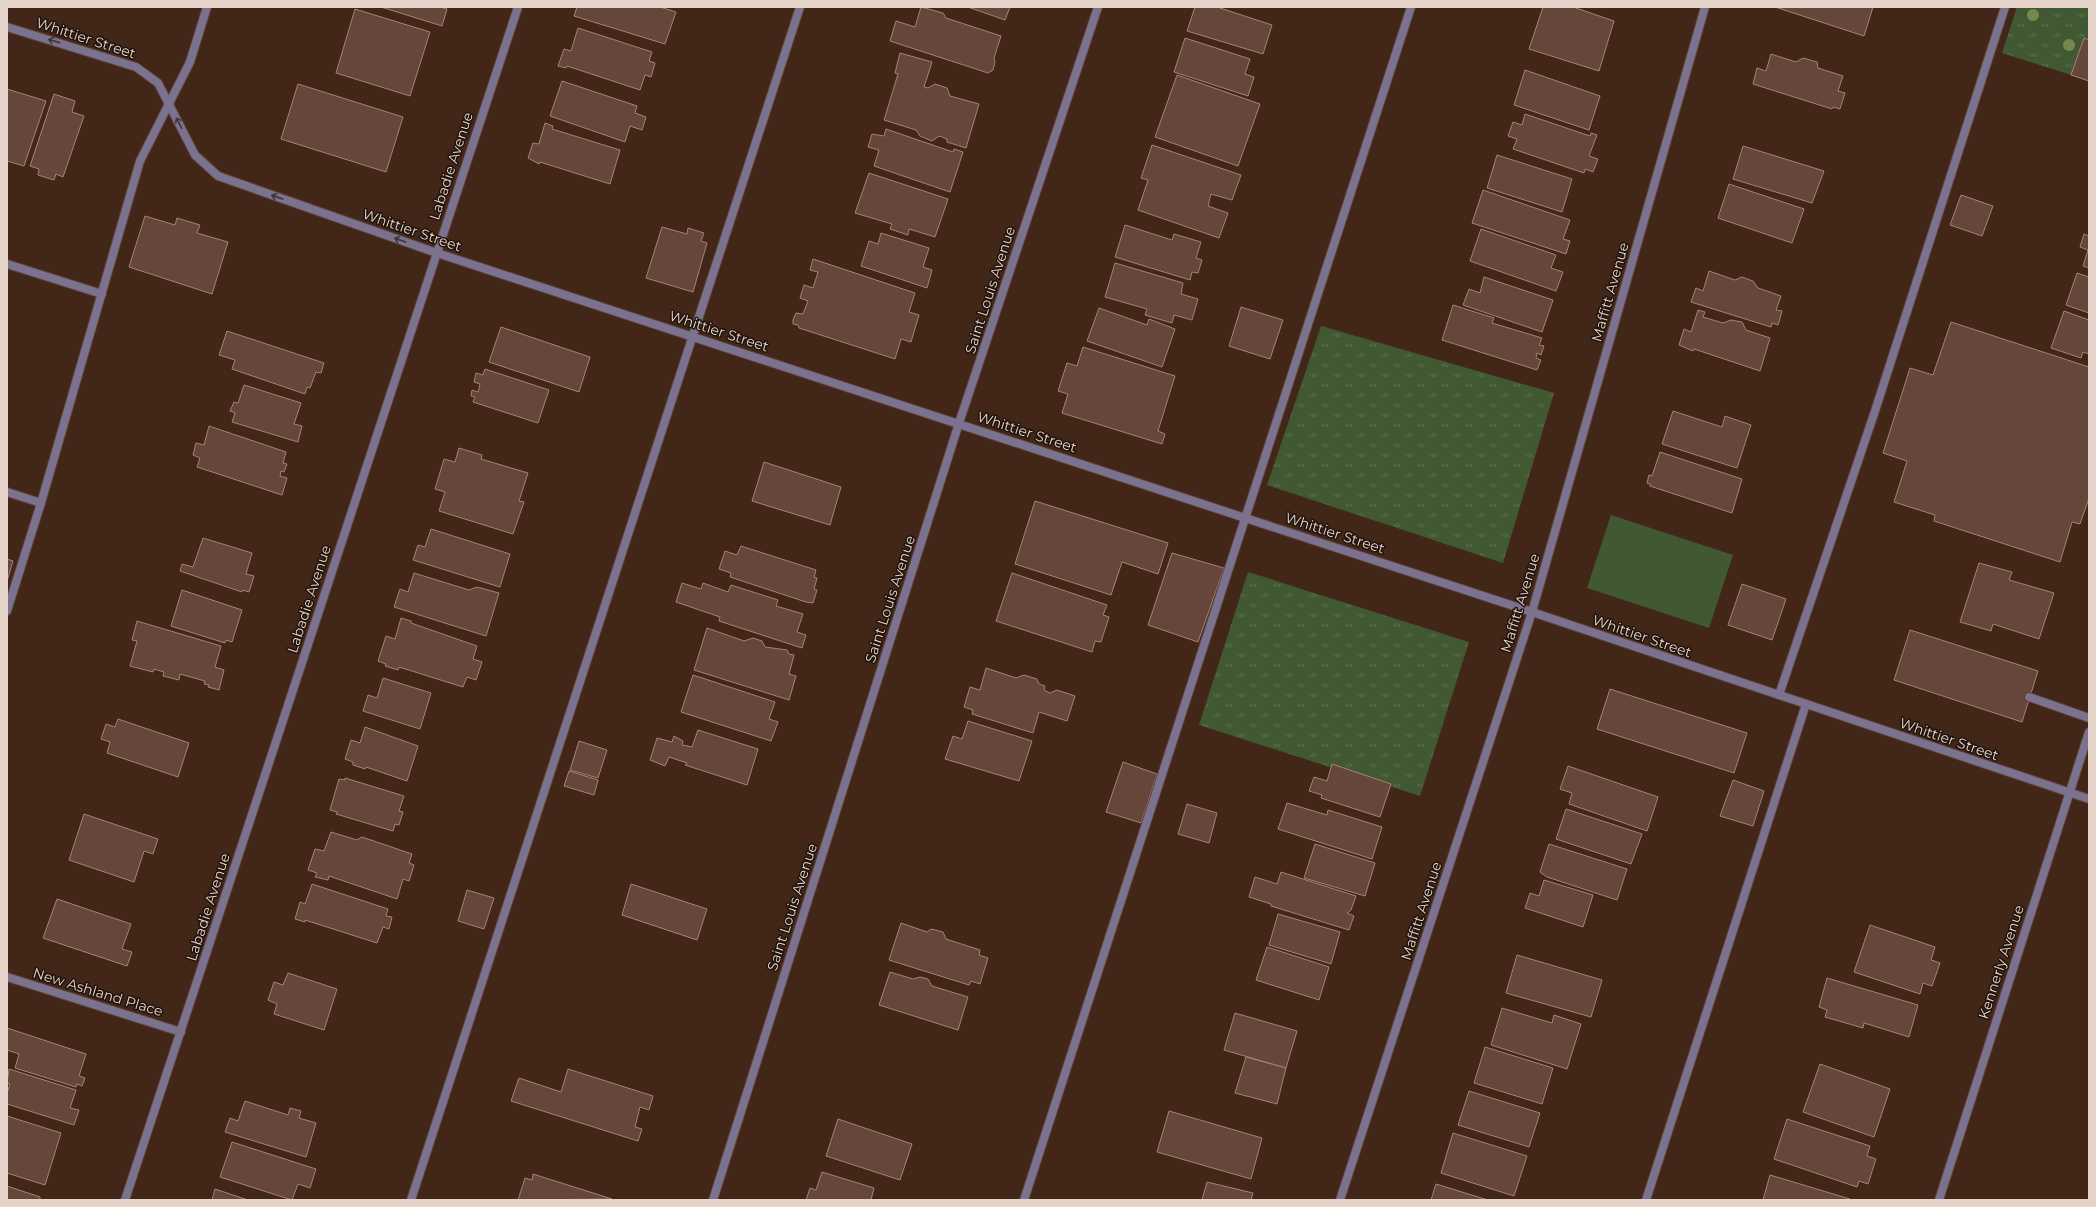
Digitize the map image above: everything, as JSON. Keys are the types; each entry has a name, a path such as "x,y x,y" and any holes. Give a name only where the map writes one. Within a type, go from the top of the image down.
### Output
{"street":[{"path":"7,611 41,503 140,161 190,62 207,7"},
{"name":"Labadie Avenue","path":"125,1200 518,7"},
{"path":"411,1200 800,7"},
{"name":"Saint Louis Avenue","path":"712,1200 959,423 1098,7"},
{"path":"1024,1200 1411,7"},
{"name":"Maffitt Avenue","path":"1340,1200 1532,612 1705,7"},
{"path":"1779,695 1875,411 2005,7"},
{"name":"Whittier Street","path":"7,27 136,67 158,83 195,155 218,176 437,253 1532,612 2089,799"},
{"path":"7,264 102,294"},
{"path":"7,492 41,503"},
{"path":"2029,697 2089,718"},
{"path":"1646,1200 1806,704"},
{"name":"Kennerly Avenue","path":"1939,1200 2068,793 2089,732"},
{"name":"New Ashland Place","path":"7,977 181,1032"}],"green space":[{"path":"2017,7 2089,7 2089,40 2084,39 2071,75 2002,53"},
{"path":"1321,326 1554,393 1503,563 1267,485"},
{"path":"1611,515 1733,555 1709,628 1587,588"},
{"path":"1248,572 1469,642 1420,796 1199,725"}],"building":[{"path":"381,7 440,7 447,9 442,26"},
{"path":"577,7 660,7 676,12 665,44 574,16"},
{"path":"921,7 943,13 946,18 1001,36 994,58 995,62 993,70 988,73 890,41 896,21 915,27"},
{"path":"968,7 1010,7 1005,20"},
{"path":"1195,7 1217,7 1272,25 1263,54 1187,31"},
{"path":"1543,7 1573,7 1614,21 1599,71 1529,49"},
{"path":"1775,7 1873,7 1864,36"},
{"path":"355,9 430,32 410,96 336,73"},
{"path":"578,28 652,52 649,61 655,63 651,77 645,75 640,90 567,66 566,68 558,66 564,49 571,51"},
{"path":"1185,38 1250,59 1245,74 1254,77 1248,96 1174,72"},
{"path":"2084,38 2089,40 2089,81 2071,75"},
{"path":"900,53 932,62 924,87 928,88 935,84 947,88 950,96 979,104 966,148 947,142 947,139 939,136 932,141 920,136 916,130 884,120 898,74 895,73"},
{"path":"1771,54 1796,62 1803,58 1817,62 1818,68 1843,76 1838,91 1845,93 1840,109 1833,107 1832,109 1753,84 1757,68 1766,71"},
{"path":"1525,70 1600,96 1589,130 1514,105"},
{"path":"1177,75 1260,104 1238,166 1155,137"},
{"path":"562,81 637,106 635,113 646,117 642,130 630,126 625,142 550,116"},
{"path":"298,84 403,117 386,172 281,139"},
{"path":"7,89 46,101 24,166 7,161"},
{"path":"54,94 75,101 72,112 84,116 63,177 56,174 54,180 38,175 39,169 30,166"},
{"path":"1525,114 1590,136 1591,133 1597,135 1589,156 1598,159 1593,172 1585,169 1584,173 1513,149 1517,139 1508,136 1513,122 1522,125"},
{"path":"545,123 553,126 552,129 620,150 610,184 540,162 539,164 528,158 533,143 539,144"},
{"path":"886,129 953,152 954,149 963,152 950,192 874,166 879,150 868,147 872,134 884,136"},
{"path":"1152,145 1241,175 1232,200 1211,194 1208,206 1228,213 1219,238 1138,210 1148,180 1141,178"},
{"path":"1743,146 1824,171 1812,203 1733,179"},
{"path":"1497,155 1572,179 1562,212 1487,188"},
{"path":"869,173 948,199 935,237 909,229 908,235 890,229 892,224 855,213"},
{"path":"1729,184 1804,209 1792,243 1718,218"},
{"path":"1483,190 1570,220 1563,239 1570,241 1566,254 1472,223"},
{"path":"1961,195 1993,206 1982,236 1950,225"},
{"path":"145,216 175,225 177,218 200,225 197,233 228,242 212,294 129,267"},
{"path":"1125,225 1172,240 1174,234 1201,242 1196,258 1202,260 1198,273 1192,272 1190,280 1115,257"},
{"path":"662,227 687,234 688,228 704,233 701,241 707,243 693,292 646,278"},
{"path":"1481,229 1556,255 1551,268 1563,272 1556,291 1470,261"},
{"path":"881,233 929,248 923,267 932,270 927,288 861,266 869,241 878,244"},
{"path":"2084,234 2089,236 2089,268 2083,266 2088,250 2080,247"},
{"path":"813,259 915,293 909,312 919,315 911,342 901,339 895,359 799,328 798,325 793,324 796,313 803,314 808,301 800,298 804,285 813,288 818,272 810,270"},
{"path":"1115,263 1183,283 1181,294 1198,299 1192,320 1174,315 1172,323 1145,315 1147,309 1105,297"},
{"path":"1709,271 1735,280 1742,277 1753,281 1758,288 1781,296 1776,310 1782,311 1778,325 1772,323 1771,327 1691,302 1696,288 1703,291"},
{"path":"2077,273 2089,277 2089,313 2066,305"},
{"path":"1484,277 1553,300 1542,332 1463,305 1469,289 1480,293"},
{"path":"1453,305 1494,318 1492,323 1542,338 1539,345 1544,346 1541,355 1537,353 1536,358 1541,360 1537,370 1442,340"},
{"path":"1241,307 1283,320 1270,359 1229,346"},
{"path":"1099,308 1147,325 1149,319 1175,329 1162,367 1087,341"},
{"path":"1698,310 1705,312 1703,317 1723,323 1731,320 1742,322 1746,330 1770,338 1760,371 1694,349 1693,351 1679,345 1684,329 1691,332"},
{"path":"2064,311 2089,320 2089,354 2083,352 2081,358 2051,348"},
{"path":"1951,322 2089,367 2089,498 2080,524 2072,522 2060,562 1934,521 1935,515 1894,502 1907,461 1883,453 1910,368 1933,375"},
{"path":"501,327 590,357 579,392 489,362"},
{"path":"227,331 324,363 321,373 316,372 310,388 307,387 305,394 232,369 235,360 219,355"},
{"path":"1083,347 1175,376 1158,431 1165,434 1162,444 1062,413 1068,394 1058,391 1067,363 1077,366"},
{"path":"485,369 549,390 538,423 473,402 475,397 471,396 472,390 478,392 480,384 474,382 476,373 483,375"},
{"path":"244,385 301,403 294,424 302,426 298,442 232,422 235,413 230,411 234,402 238,403"},
{"path":"1673,411 1722,427 1725,416 1751,425 1737,468 1662,444"},
{"path":"209,426 286,452 283,463 287,464 284,472 281,471 280,476 287,478 282,495 197,467 200,458 193,455 196,443 204,445"},
{"path":"459,448 482,455 481,459 528,473 519,501 524,502 513,534 439,511 445,492 435,489 444,459 455,462"},
{"path":"1660,452 1742,479 1732,513 1650,486 1650,484 1647,483 1649,475 1652,476"},
{"path":"764,462 841,487 830,525 752,501"},
{"path":"1035,501 1168,543 1158,574 1122,562 1111,595 1015,564"},
{"path":"431,529 510,554 500,587 413,560 418,545 425,547"},
{"path":"203,538 252,553 246,574 254,576 249,592 243,590 242,592 180,571 182,564 193,567"},
{"path":"741,546 816,570 814,577 817,578 814,589 817,590 813,603 730,577 731,573 719,569 725,551 737,555"},
{"path":"1172,553 1224,568 1198,642 1148,625"},
{"path":"7,559 13,561 7,581"},
{"path":"1979,563 2012,572 2009,580 2054,593 2039,639 1993,624 1991,631 1960,622"},
{"path":"414,573 469,590 477,587 499,593 486,636 394,607 400,589 408,592"},
{"path":"1012,573 1107,605 1103,615 1109,617 1101,642 1095,641 1092,652 996,621"},
{"path":"682,583 701,589 703,583 728,592 731,585 778,600 776,606 803,614 797,632 806,635 802,648 719,621 720,617 676,602"},
{"path":"1742,584 1786,599 1772,640 1728,625"},
{"path":"182,590 242,610 232,642 226,640 225,643 171,626"},
{"path":"401,618 411,621 411,623 477,646 473,659 482,662 476,680 467,677 463,687 399,667 398,670 385,666 386,664 378,661 386,636 395,639"},
{"path":"137,621 221,646 215,667 224,670 219,690 208,687 209,685 204,684 205,681 180,674 179,680 163,676 164,672 154,669 153,672 130,666 137,641 132,640"},
{"path":"707,628 744,641 753,638 762,641 765,647 787,650 789,654 794,655 789,674 796,676 789,700 694,670"},
{"path":"1910,630 2038,671 2022,722 1894,680"},
{"path":"986,668 1016,678 1024,675 1037,679 1039,684 1045,686 1044,690 1050,693 1057,690 1075,696 1067,721 1039,712 1033,733 972,714 973,710 964,707 970,687 980,690"},
{"path":"693,675 775,702 769,719 778,722 771,741 681,712"},
{"path":"383,678 431,693 420,729 363,711 368,695 377,698"},
{"path":"1610,689 1747,733 1734,773 1597,729"},
{"path":"118,719 189,743 178,777 107,753 110,742 101,739 106,724 115,727"},
{"path":"968,721 1032,741 1019,781 945,759 953,736 962,739"},
{"path":"365,727 418,746 407,781 366,767 365,769 353,765 353,762 345,759 351,740 360,743"},
{"path":"698,730 758,749 747,785 685,765 687,763 669,757 665,766 650,760 657,738 672,742 674,736 683,741 682,745 692,747"},
{"path":"579,741 607,750 598,778 570,770"},
{"path":"1123,762 1157,774 1141,823 1106,812"},
{"path":"1332,764 1391,784 1380,817 1321,798 1322,795 1309,791 1314,777 1327,781"},
{"path":"1568,766 1658,797 1647,831 1569,804 1572,793 1560,789"},
{"path":"569,771 598,780 594,795 564,786"},
{"path":"345,778 404,796 399,811 403,812 399,825 395,824 393,831 336,814 337,812 330,810 339,779 345,780"},
{"path":"1733,780 1764,791 1753,826 1720,816"},
{"path":"1287,803 1327,815 1328,810 1382,827 1372,859 1278,829"},
{"path":"1187,804 1217,813 1209,843 1178,834"},
{"path":"1566,809 1642,834 1631,864 1556,839"},
{"path":"84,814 158,839 153,854 144,851 134,882 69,860"},
{"path":"331,832 357,840 362,837 412,854 409,863 414,865 409,881 403,879 397,899 329,876 328,880 315,877 317,873 308,870 315,849 324,851"},
{"path":"1315,844 1375,863 1365,896 1304,878"},
{"path":"1549,844 1627,869 1617,900 1547,877 1540,872"},
{"path":"1281,872 1356,896 1351,910 1347,913 1354,916 1349,930 1271,906 1271,904 1249,897 1255,877 1277,884"},
{"path":"1544,880 1593,895 1583,927 1525,908 1530,893 1539,896"},
{"path":"312,884 388,909 386,916 392,917 389,929 383,927 377,943 305,920 305,922 295,919 300,902 305,904"},
{"path":"631,884 707,909 697,940 622,915"},
{"path":"467,890 494,898 484,929 458,921"},
{"path":"57,899 131,924 122,949 132,952 127,966 43,938"},
{"path":"1278,914 1340,932 1331,964 1269,945"},
{"path":"901,923 927,932 931,929 943,932 946,939 980,950 979,955 988,958 980,984 971,981 969,985 889,960"},
{"path":"1870,925 1935,947 1931,960 1940,963 1932,986 1923,983 1920,994 1854,972"},
{"path":"1267,947 1329,967 1319,1000 1256,980"},
{"path":"1517,955 1602,980 1591,1017 1506,993"},
{"path":"890,972 913,979 920,977 928,979 932,986 968,997 958,1030 879,1005"},
{"path":"288,973 337,989 324,1030 274,1014 277,1004 268,1000 274,982 283,985"},
{"path":"1827,978 1918,1005 1909,1037 1864,1023 1863,1028 1825,1017 1827,1010 1819,1007"},
{"path":"1502,1008 1552,1023 1554,1015 1581,1024 1567,1069 1491,1045"},
{"path":"1235,1013 1297,1031 1286,1068 1224,1050"},
{"path":"7,1028 86,1054 79,1076 85,1078 82,1086 77,1084 76,1087 15,1068 19,1054 7,1050"},
{"path":"1485,1047 1553,1068 1542,1104 1474,1083"},
{"path":"1246,1057 1286,1068 1277,1104 1235,1093"},
{"path":"1820,1064 1890,1089 1874,1137 1803,1112"},
{"path":"9,1069 76,1090 70,1108 79,1110 74,1125 7,1104 7,1093 10,1084 7,1083"},
{"path":"568,1069 653,1096 649,1110 640,1107 635,1127 642,1129 638,1141 511,1101 519,1078 561,1092"},
{"path":"1469,1091 1540,1113 1529,1147 1458,1125"},
{"path":"245,1101 288,1115 290,1108 301,1111 299,1118 316,1123 306,1157 225,1132 230,1118 238,1121"},
{"path":"1169,1111 1262,1138 1251,1179 1157,1152"},
{"path":"7,1116 61,1133 45,1185 7,1173"},
{"path":"838,1119 912,1144 900,1180 826,1156"},
{"path":"1787,1119 1870,1146 1867,1156 1876,1159 1868,1184 1859,1181 1857,1187 1774,1159"},
{"path":"1453,1133 1527,1156 1514,1196 1441,1173"},
{"path":"232,1142 316,1169 310,1188 298,1184 292,1200 220,1177"},
{"path":"822,1172 874,1188 871,1200 806,1200 810,1188 816,1190"},
{"path":"533,1174 612,1199 518,1200 525,1178 532,1180"},
{"path":"1770,1175 1850,1199 1850,1200 1763,1200"},
{"path":"1207,1182 1253,1193 1251,1200 1202,1200"},
{"path":"1436,1184 1488,1200 1431,1200"},
{"path":"7,1186 40,1197 40,1200 7,1200"},
{"path":"215,1189 248,1200 212,1200"}]}
